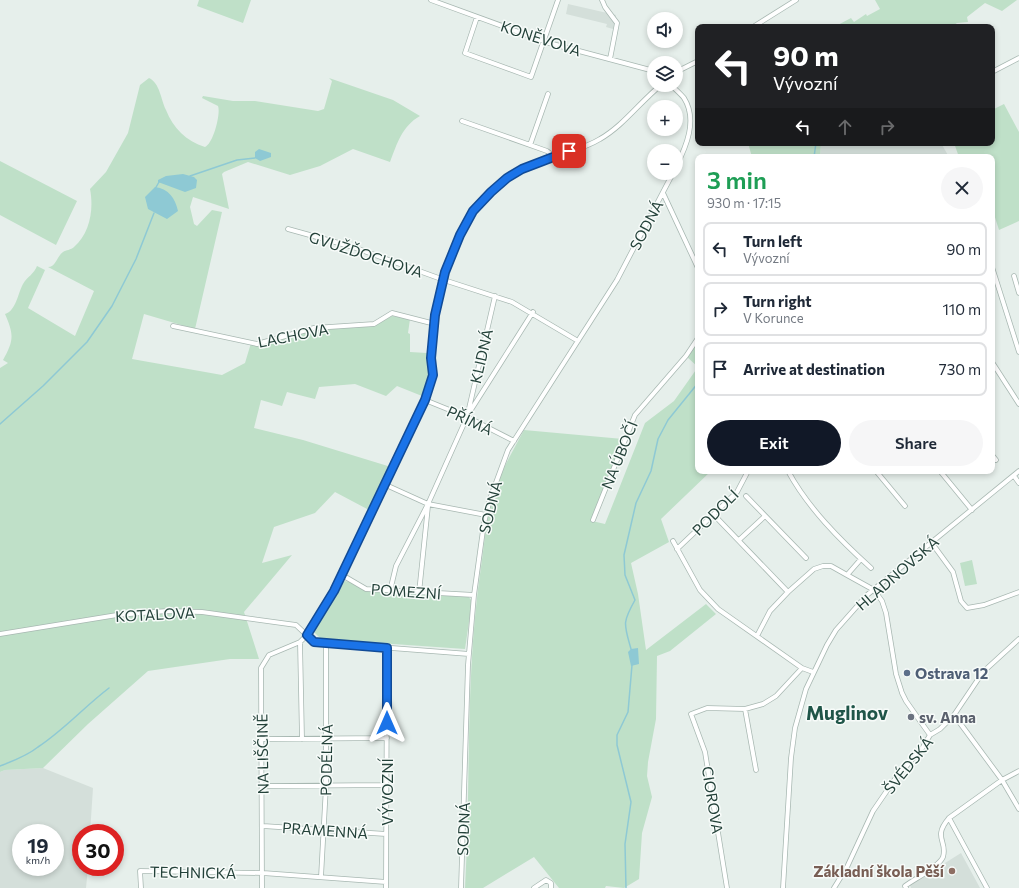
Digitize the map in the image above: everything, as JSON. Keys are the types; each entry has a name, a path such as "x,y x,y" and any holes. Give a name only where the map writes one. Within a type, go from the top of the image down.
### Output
{"street":[{"name":"KONĚVOVA","path":"431,0 544,41 647,69"},
{"path":"477,17 465,53 531,77 558,0"},
{"path":"602,0 605,7 617,23 610,59"},
{"path":"758,24 796,0"},
{"path":"995,70 1019,58"},
{"path":"683,68 695,62"},
{"path":"302,739 300,642 307,635 342,575 425,400 433,375 431,358 435,324 444,280 460,235 473,211 507,178 522,169 599,140 610,133 654,92"},
{"path":"678,92 684,99 689,112 690,127 688,142 683,152"},
{"path":"530,145 548,94"},
{"path":"462,121 551,152 555,157"},
{"name":"SODNÁ","path":"462,888 468,654 474,595 486,515 497,475 514,441 617,280 670,180"},
{"path":"663,193 695,262"},
{"name":"GVUŽĎOCHOVA","path":"288,229 353,247 444,280 495,296 533,312 578,341"},
{"path":"995,276 1019,352"},
{"path":"1014,276 1019,293"},
{"name":"KLIDNÁ","path":"467,417 495,296"},
{"name":"KLIDNÁ","path":"390,591 396,566 428,504 467,417 533,312"},
{"name":"LACHOVA","path":"173,326 257,344 314,328 374,324 392,313 435,324"},
{"name":"NA ÚBOČÍ","path":"593,520 635,414 686,356 695,342"},
{"path":"995,367 1019,404"},
{"name":"PŘÍMÁ","path":"425,400 467,417 514,441"},
{"name":"HLADNOVSKÁ","path":"783,888 794,739 797,718 812,672 836,630 874,590 1019,471"},
{"name":"PODOLÍ","path":"677,549 737,492 746,474"},
{"path":"790,474 803,496 871,568"},
{"path":"878,474 905,506"},
{"path":"942,474 972,510"},
{"path":"1014,476 1019,483"},
{"path":"386,485 428,504 486,515"},
{"path":"746,496 806,558"},
{"name":"KLIDNÁ","path":"419,593 429,512 428,504"},
{"path":"714,515 788,592"},
{"path":"739,540 765,516"},
{"path":"673,542 706,598 718,609 802,668 812,672"},
{"path":"931,542 953,572 960,601 964,605 971,608 984,605 1019,592"},
{"path":"847,575 861,559"},
{"path":"757,636 770,611 808,573 823,566 831,566 874,590 882,601 886,613 896,674 906,701 930,735"},
{"name":"POMEZNÍ","path":"342,575 366,589 474,595"},
{"name":"KOTALOVA","path":"0,634 117,615 174,611 202,612 296,625 307,635"},
{"path":"307,635 314,642 468,654"},
{"name":"ŠVÉDSKÁ","path":"834,888 847,867 873,811 895,779 930,735 940,729 954,714 983,672 1019,639"},
{"name":"NA LIŠČINĚ","path":"262,888 263,826 260,673 262,666 272,654 300,642"},
{"name":"PODÉLNÁ","path":"321,877 326,786 326,643"},
{"name":"VÝVOZNÍ","path":"386,888 387,648"},
{"path":"756,770 745,709 763,704 776,696 802,668"},
{"name":"CIOROVA","path":"727,888 705,752 691,714 707,708 745,709"},
{"path":"954,714 1002,780 1019,808"},
{"path":"262,739 387,738"},
{"path":"906,887 937,864 942,858 944,852 940,834 942,826 949,818 1002,780 1019,771"},
{"path":"262,786 387,785"},
{"path":"949,818 987,888"},
{"name":"PRAMENNÁ","path":"263,826 386,834"},
{"name":"TECHNICKÁ","path":"141,888 140,871 263,873"},
{"path":"263,873 386,882"},
{"path":"534,888 546,880 550,882 551,888"}],"shaded area":[{"path":"568,4 616,15 613,29 606,27 607,24 566,14"},
{"path":"821,146 943,146 947,154 820,154"},
{"path":"43,768 93,788 91,824 72,824 72,876 87,876 86,888 0,888 0,772 5,770"},
{"name":"Základní škola Pěší","path":"961,853 980,888 911,888 910,885"}],"green space":[{"path":"199,0 251,0 243,23 197,6"},
{"path":"875,0 1017,0 1002,11 985,3 967,17 968,22 956,24 840,24 851,18 854,22 866,14 867,16 880,9"},
{"path":"149,78 156,84 169,117 176,128 192,141 205,147 208,145 213,135 219,110 218,106 202,98 203,96 233,101 255,101 318,111 324,109 332,81 329,78 393,100 420,116 404,130 390,162 353,149 320,166 290,175 248,162 222,174 229,209 193,197 190,207 194,224 197,226 212,210 222,212 195,329 144,314 132,359 222,375 245,363 251,343 259,346 314,330 375,325 392,316 410,319 408,333 410,334 410,352 427,353 431,375 422,396 397,386 386,396 355,384 319,387 315,399 287,392 282,406 261,400 254,428 303,440 391,467 364,530 369,510 335,492 315,513 274,527 262,563 292,555 244,612 259,659 230,659 148,671 88,724 43,768 5,770 0,772 0,368 8,363 3,360 12,337 5,314 14,306 23,284 37,266 45,270 28,308 75,336 94,291 48,267 51,267 55,263 63,252 74,247 84,235 90,220 90,189 106,172 128,133 140,85"},
{"path":"1004,104 1019,132 1019,221 999,230 995,217 995,154 958,154 955,146 995,146 995,108"},
{"path":"749,146 821,146 820,154 751,154"},
{"path":"0,161 77,201 56,245 0,215"},
{"path":"695,346 695,364 687,357"},
{"path":"695,371 695,474 708,474 661,519 669,542 631,563 638,594 646,650 706,604 716,614 670,651 657,656 656,719 647,776 652,797 642,833 639,879 624,888 606,886 605,888 559,888 534,857 483,888 465,888 470,687 476,607 488,517 502,472 524,430 623,439 592,521 605,524 645,423 674,401"},
{"path":"972,560 977,584 965,586 960,563"},
{"path":"344,581 352,582 374,592 467,595 472,601 465,649 321,639 314,632"}],"water":[{"path":"259,149 271,153 271,157 260,161 255,158 255,152"},
{"path":"183,174 194,177 197,180 196,188 185,192 158,182 158,180 166,176"},
{"path":"155,187 168,192 177,206 178,211 167,219 148,209 145,197"},
{"path":"638,648 639,664 631,666 628,652 631,649"}],"waterway":[{"path":"814,154 816,146"},
{"path":"190,176 237,160 255,158"},
{"path":"155,189 159,182"},
{"path":"0,424 43,386 87,342 112,306 136,259 154,213"},
{"path":"631,649 626,629 626,619 635,600 625,575 624,555 636,503 651,471 658,439 668,420 695,387"},
{"path":"626,888 625,844 631,802 617,745 617,735 628,712 632,665"},
{"path":"0,766 25,756 34,750 65,726 109,688"}],"place":[{"name":"Ostrava 12","path":"907,673"},
{"name":"sv. Anna","path":"911,717"},
{"name":"Základní škola Pěší","path":"952,871"}],"district":[{"name":"Muglinov","path":"847,712"}],"route":[{"path":"387,723 387,648 314,642 307,635 334,591 374,511 425,400 433,375 431,358 435,315 445,272 460,235 473,211 507,178 522,169 569,151"}]}
